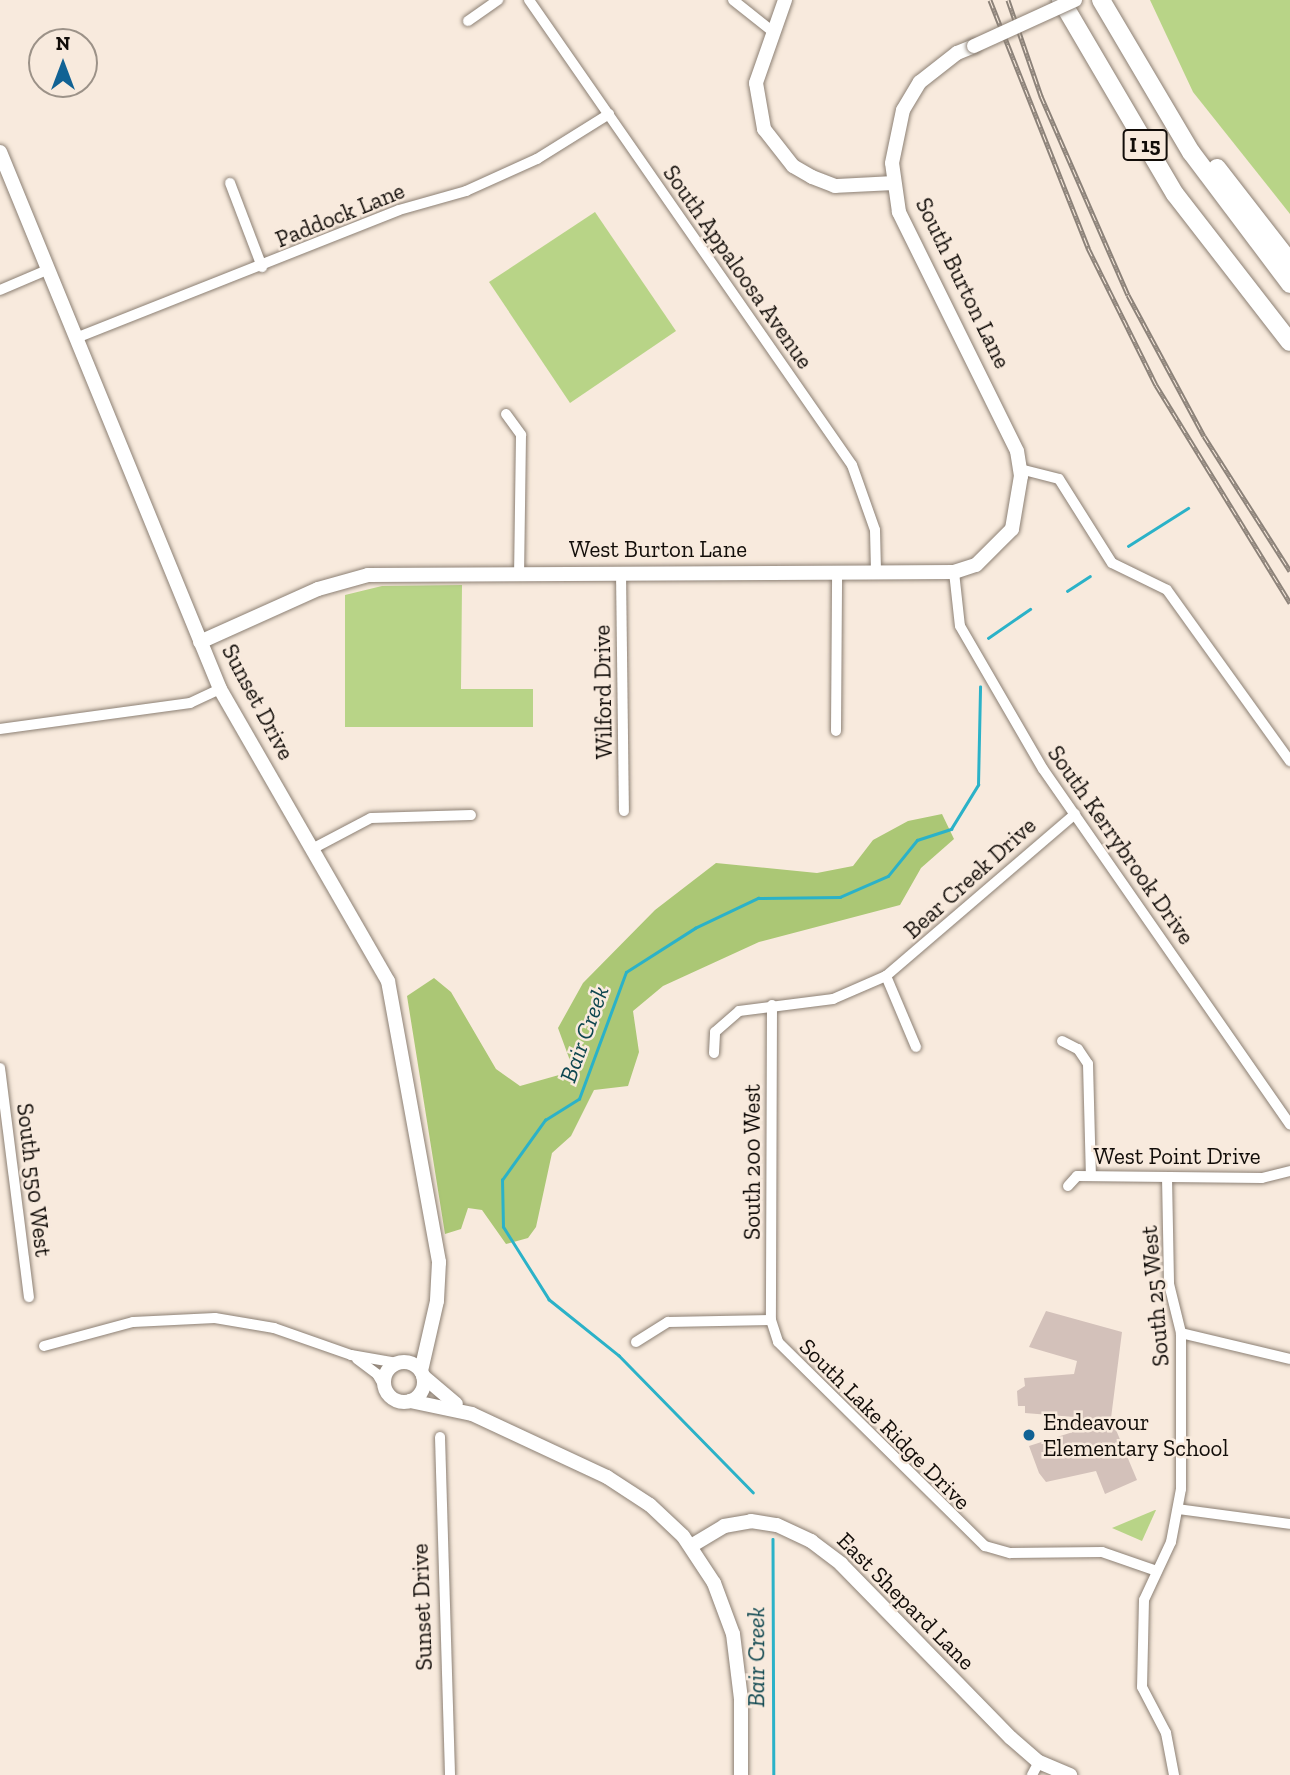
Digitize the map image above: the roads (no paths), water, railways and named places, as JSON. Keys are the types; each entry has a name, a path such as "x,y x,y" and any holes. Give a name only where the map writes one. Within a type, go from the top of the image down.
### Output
{"highway":[{"name":"I 15","path":"1061,0 1175,194 1241,283 1290,342"},
{"name":"I 15","path":"1101,0 1191,152 1290,284"},
{"path":"1113,21 1290,262"},
{"path":"1241,283 1290,350"}],"street":[{"path":"468,21 498,0"},
{"name":"South Appaloosa Avenue","path":"529,0 852,465 875,530 876,572"},
{"path":"733,0 772,31"},
{"path":"785,0 756,83 756,106 776,149 793,166 835,186 892,183"},
{"name":"South Burton Lane","path":"1011,430 899,212 892,183 903,110 936,67 974,46 1075,0"},
{"name":"Paddock Lane","path":"76,338 262,267 399,210 466,191 537,159 609,114"},
{"name":"Sunset Drive","path":"0,152 220,689 314,848 388,981 435,1236 439,1290 428,1330 422,1374"},
{"path":"230,183 262,267"},
{"path":"0,290 47,270"},
{"path":"506,414 521,435 519,572"},
{"name":"West Burton Lane","path":"200,642 318,589 368,575 519,572 954,572 976,565 1012,529 1020,469 1011,430"},
{"path":"1020,469 1059,479 1112,563 1167,590 1290,761"},
{"name":"Wilford Drive","path":"621,572 624,811"},
{"path":"836,731 837,572"},
{"name":"South Kerrybrook Drive","path":"954,572 960,626 1075,814 1290,1125"},
{"path":"0,729 190,703 220,689"},
{"name":"Bear Creek Drive","path":"714,1053 715,1032 724,1020 755,1005 833,999 886,976 1075,814"},
{"path":"314,848 371,818 471,815"},
{"path":"886,976 916,1047"},
{"name":"South 200 West","path":"771,1320 772,1005"},
{"path":"1062,1041 1078,1049 1088,1064 1091,1176"},
{"name":"South 550 West","path":"0,1068 29,1297"},
{"name":"West Point Drive","path":"1068,1186 1077,1176 1262,1178 1290,1171"},
{"name":"South 25 West","path":"1167,1177 1169,1284 1181,1333 1178,1509 1144,1600 1142,1687 1166,1733 1174,1775"},
{"path":"44,1346 134,1322 194,1317 274,1328 351,1355 401,1362 422,1374 472,1414 623,1486 691,1546 720,1594 733,1634 741,1699 741,1775"},
{"path":"636,1342 668,1322 771,1320"},
{"name":"South Lake Ridge Drive","path":"771,1320 778,1342 985,1546 1010,1553 1102,1552 1157,1571"},
{"path":"385,1388 386,1373 401,1362 428,1330"},
{"path":"1181,1333 1225,1340 1258,1356 1290,1359"},
{"path":"351,1355 377,1374 385,1388 398,1401 472,1414"},
{"path":"410,1401 422,1391 422,1374"},
{"name":"Sunset Drive","path":"440,1437 450,1775"},
{"path":"1178,1509 1290,1524"},
{"name":"East Shepard Lane","path":"691,1546 724,1526 751,1521 777,1525 811,1541 1036,1769 1070,1775"}],"waterway":[{"name":"Bair Creek","path":"1128,546 1188,508"},
{"name":"Bair Creek","path":"1067,591 1090,576"},
{"name":"Bair Creek","path":"988,638 1030,609"},
{"name":"Bair Creek","path":"753,1493 619,1356 549,1300 503,1227 502,1180 545,1120 579,1099 626,972 695,928 758,898 840,897 888,876 917,840 951,829 978,785 980,687"},
{"name":"Bair Creek","path":"773,1539 774,1775"}],"railway":[{"path":"990,0 1088,248 1156,385 1290,603"},
{"path":"1008,0 1041,96 1128,295 1204,436 1290,571"}],"place":[{"name":"Endeavour Elementary School","path":"1029,1435"}]}
